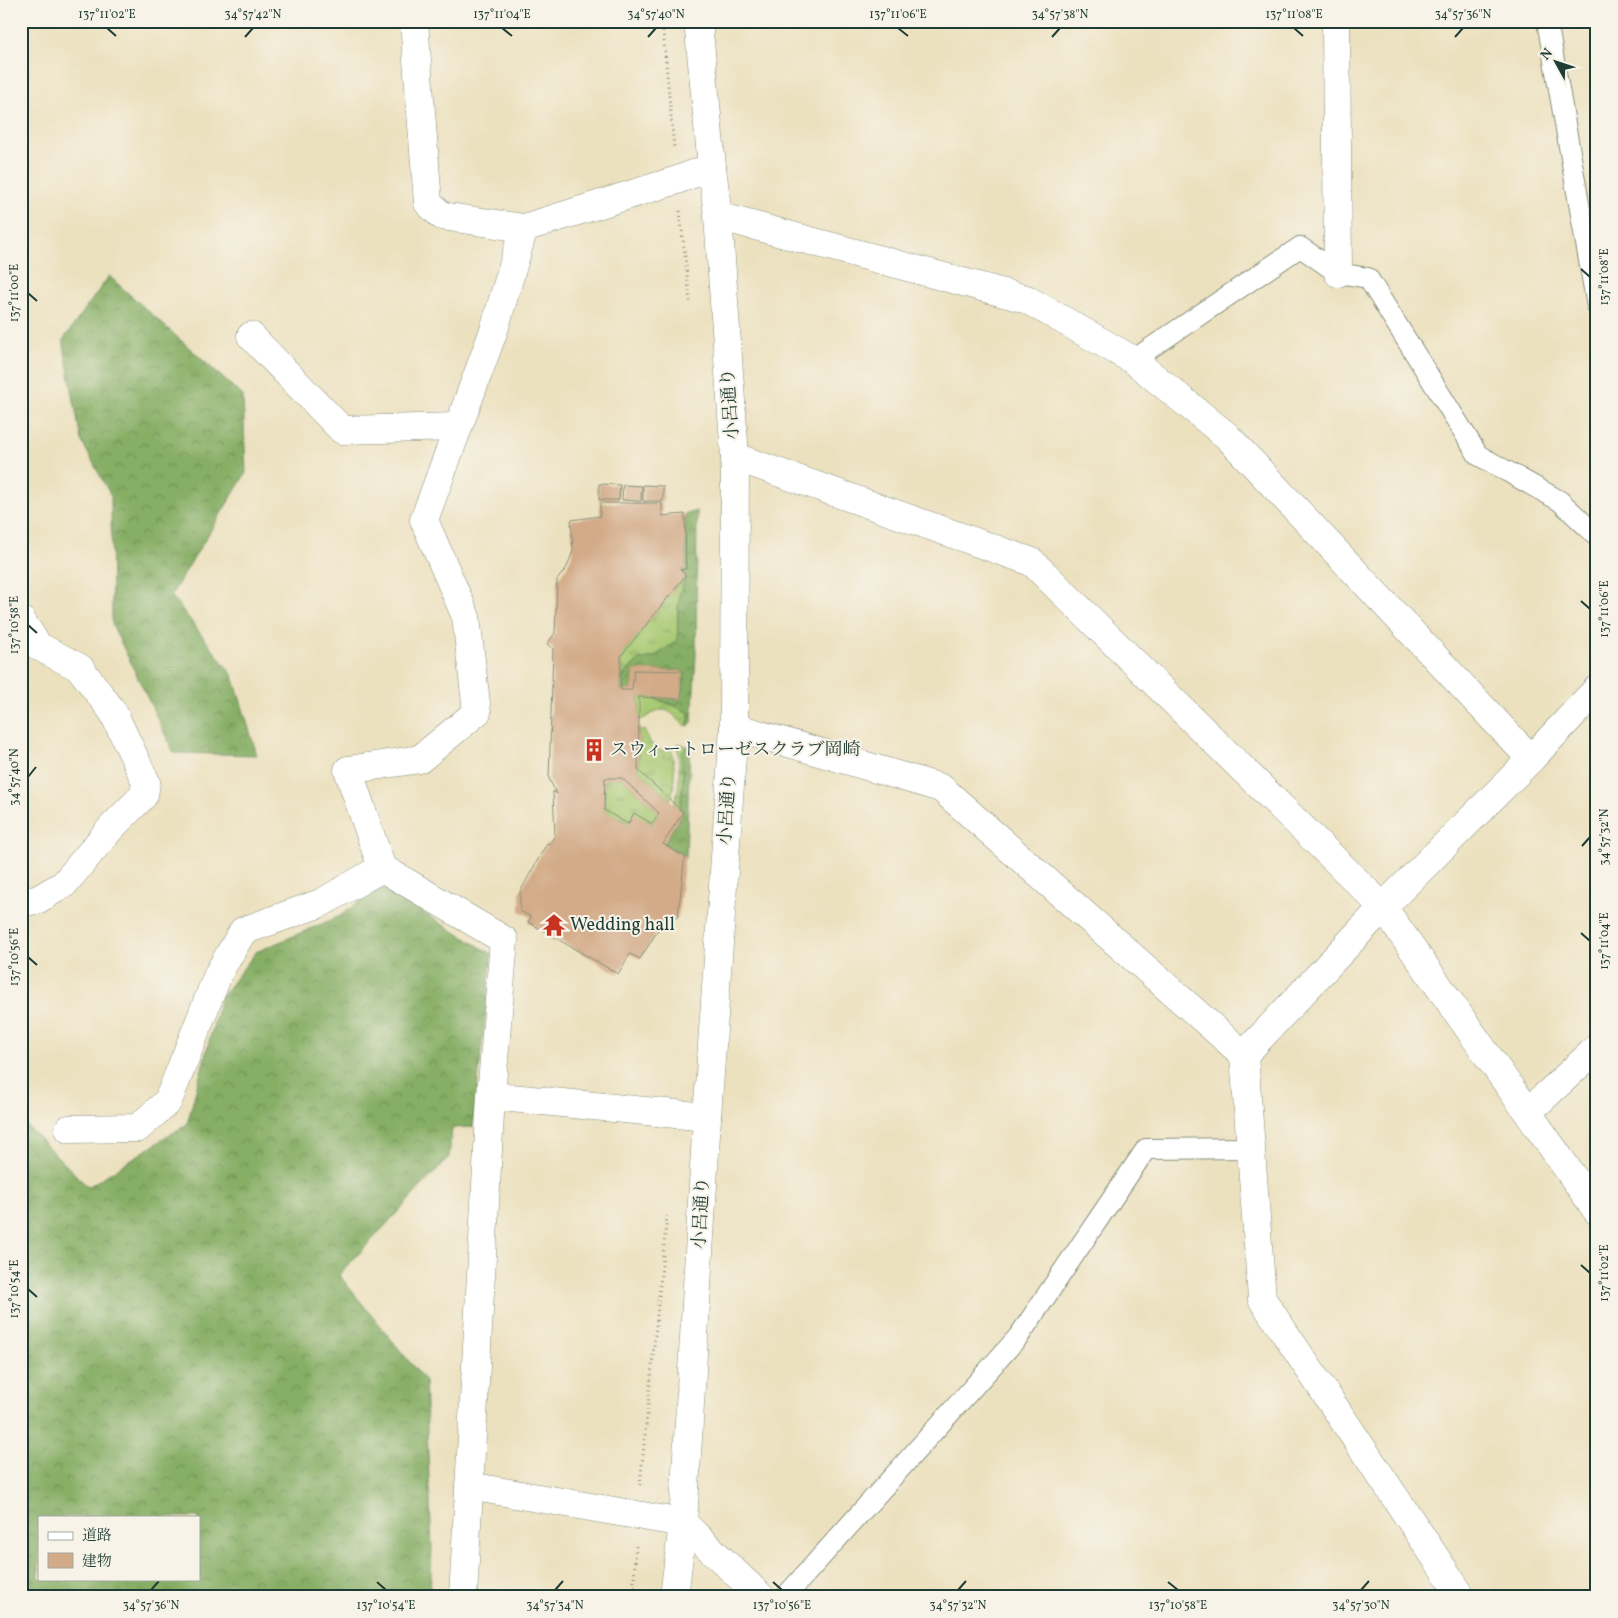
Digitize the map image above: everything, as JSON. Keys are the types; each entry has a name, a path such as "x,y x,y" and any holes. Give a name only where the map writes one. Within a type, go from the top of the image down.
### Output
{"street":[{"path":"414,21 428,203 442,216 524,228 677,180 712,166"},
{"name":"小呂通り","path":"674,1597 683,1523 707,1117 734,727 734,457 718,216 698,21"},
{"path":"1336,21 1338,273"},
{"path":"718,216 1026,298 1133,360 1227,436 1531,758"},
{"path":"463,1597 491,1096 504,940 382,868 348,770 420,759 477,712 466,617 424,520 494,330 524,228"},
{"path":"252,336 342,430 458,427"},
{"path":"734,457 1032,562 1383,907 1597,1211"},
{"path":"21,620 38,646 80,668 113,712 146,782 144,795 111,828 64,884 37,900 21,902"},
{"path":"1244,1055 1383,907 1597,689"},
{"path":"734,727 941,788 1244,1055 1262,1299 1462,1597"},
{"path":"69,1129 138,1128 168,1101 219,972 243,931 321,903 382,868"},
{"path":"1528,1112 1597,1048"},
{"path":"491,1096 707,1117"},
{"path":"469,1486 683,1523 761,1597"}],"lane":[{"path":"1547,21 1597,306"},
{"path":"1133,360 1300,247 1338,273 1368,278 1478,455 1560,501 1597,536"},
{"path":"785,1597 1019,1336 1146,1149 1251,1148"}],"path":[{"path":"662,21 691,309"},
{"path":"633,1597 637,1514 668,1211"}],"green space":[{"path":"21,67 28,69 21,279"},
{"path":"109,276 243,396 246,473 171,595 233,676 257,755 174,753 112,624 111,496 81,440 63,340"},
{"path":"697,511 696,655 692,723 688,726 689,712 655,698 683,671 634,670 632,690 621,690 621,680 639,660 654,657 677,641 679,602 686,575 680,570 686,568 685,514"},
{"path":"686,575 679,602 677,641 654,657 639,660 625,673 621,680 621,656"},
{"path":"639,697 659,700 689,712 688,726 665,710 652,713 639,720"},
{"path":"639,730 644,730 651,743 657,749 661,751 671,748 674,774 670,800 638,770"},
{"path":"679,743 687,746 682,751 683,781 680,809 674,804 679,782 677,745"},
{"path":"687,746 690,747 686,857 664,844 683,812 680,809 683,781 682,751"},
{"path":"605,778 622,778 659,813 652,824 634,814 628,824 604,810"},
{"path":"380,887 492,954 473,1127 452,1128 449,1157 339,1275 425,1381 432,1549 430,1597 21,1597 21,1120 88,1187 187,1124 221,997 256,952 340,916"}],"building":[{"path":"599,484 620,485 619,500 599,500"},
{"path":"623,485 642,486 641,501 622,500"},
{"path":"643,485 663,486 663,501 643,501"},
{"name":"スウィートローゼスクラブ岡崎","path":"600,503 662,503 662,516 685,514 686,569 680,570 686,575 621,656 621,690 632,690 634,670 683,671 681,699 639,697 638,770 683,812 663,844 686,857 678,917 666,917 640,959 630,954 618,974 528,922 531,917 520,911 520,892 547,843 550,844 555,835 553,791 557,794 549,779 553,649 547,644 555,633 557,580 567,567 573,551 571,520 600,516","holes":["605,778 622,778 659,813 652,824 634,813 628,824 604,810"]}],"place":[{"name":"スウィートローゼスクラブ岡崎","path":"594,750"},
{"name":"Wedding hall","path":"554,925"}]}
